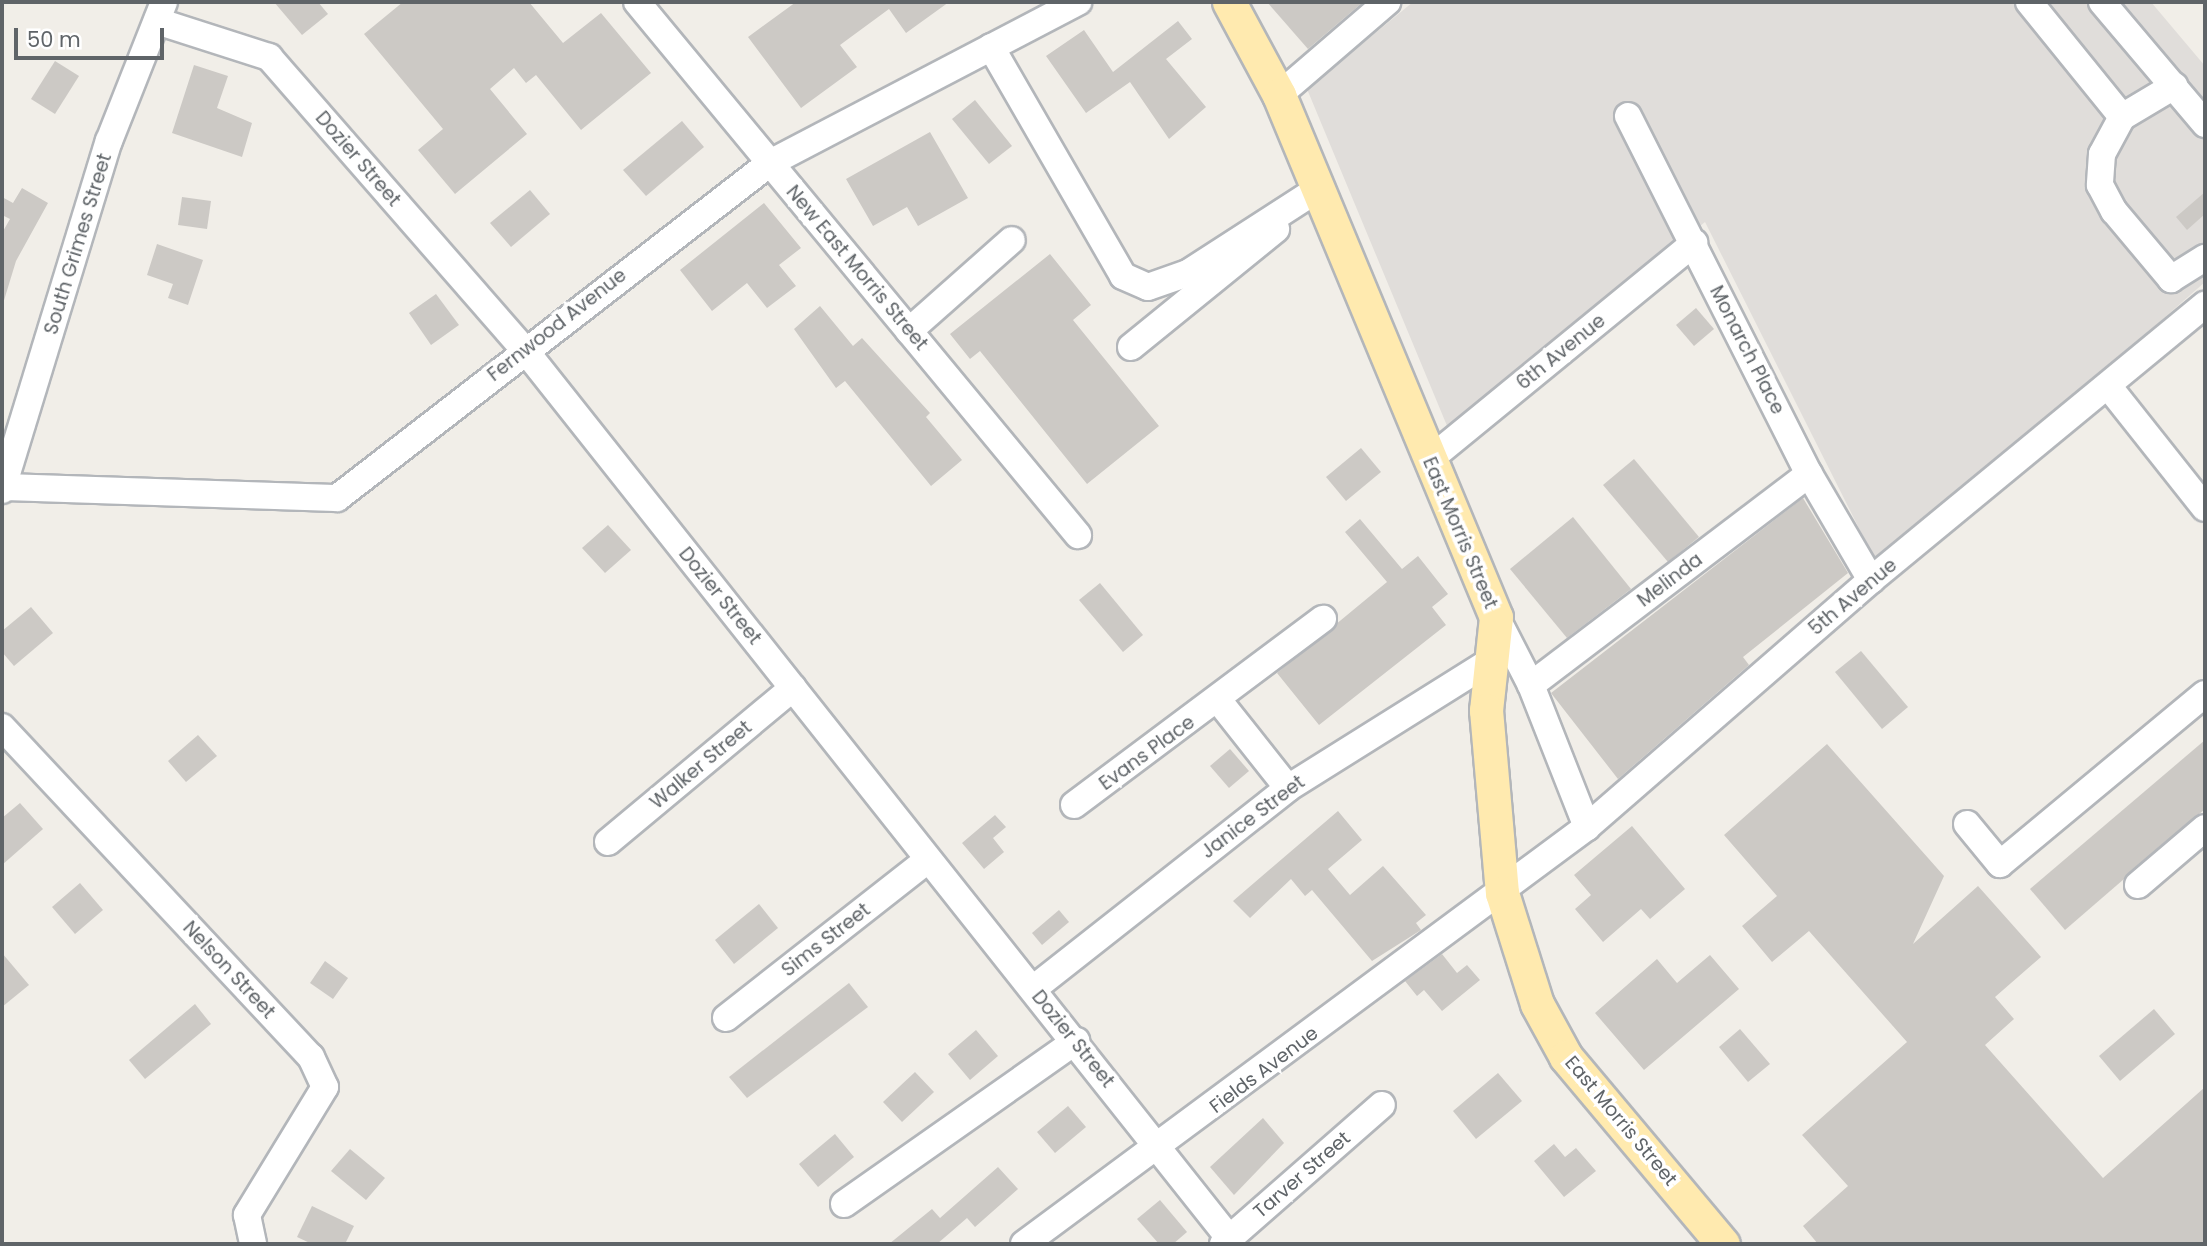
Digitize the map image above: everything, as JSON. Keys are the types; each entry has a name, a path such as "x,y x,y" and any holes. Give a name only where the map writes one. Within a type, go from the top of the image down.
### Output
{"main road":[{"name":"East Morris Street","path":"1229,2 1279,95 1496,617 1486,664 1503,893 1537,1004 1566,1057 1723,1244"}],"street":[{"name":"New East Morris Street","path":"637,2 1078,535"},
{"name":"Fernwood Avenue","path":"2,489 337,498 524,349 770,163 1078,2"},
{"path":"1279,95 1388,2"},
{"path":"2029,2 2122,117"},
{"path":"2102,2 2205,124"},
{"name":"Dozier Street","path":"161,11 269,57 524,349 793,688 926,861 1076,1041 1159,1148 1226,1241"},
{"name":"South Grimes Street","path":"2,489 109,141 161,11"},
{"path":"991,47 1123,276 1148,287 1188,273 1281,218 1318,189"},
{"path":"2174,86 2122,117 2102,154 2100,184 2114,211 2171,279 2205,258"},
{"name":"Monarch Place","path":"1628,116 1809,474 1871,580"},
{"path":"1131,347 1256,249 1281,218"},
{"path":"909,331 1012,240"},
{"name":"6th Avenue","path":"1429,460 1694,243"},
{"name":"5th Avenue","path":"1503,893 1587,827 1871,580 2109,387 2205,305"},
{"path":"2109,387 2205,508"},
{"name":"Melinda","path":"1531,685 1809,474"},
{"path":"1496,617 1531,685 1587,827"},
{"name":"Evans Place","path":"1074,805 1219,701 1322,620"},
{"name":"Janice Street","path":"1033,989 1288,789 1486,664"},
{"name":"Walker Street","path":"608,842 793,688"},
{"path":"1967,824 2000,864 2205,694"},
{"path":"1219,701 1288,789"},
{"name":"Nelson Street","path":"2,727 311,1057 325,1087 247,1215 253,1244"},
{"path":"2138,885 2205,828"},
{"name":"Sims Street","path":"726,1018 926,861"},
{"name":"Fields Avenue","path":"1024,1244 1159,1148 1503,893"},
{"path":"844,1204 1076,1041"},
{"name":"Tarver Street","path":"1226,1241 1382,1105"}],"shaded area":[{"path":"1413,2 2151,2 2205,66 2205,282 1879,568 1705,222 1450,433 1307,89"}],"building":[{"path":"274,2 318,2 328,14 302,35"},
{"path":"403,2 529,2 563,43 601,13 651,73 581,130 536,75 526,83 514,68 490,89 527,134 455,194 418,150 443,129 364,34"},
{"path":"796,2 949,2 906,33 889,9 840,45 857,67 801,108 748,37"},
{"path":"1267,2 1363,2 1308,49"},
{"path":"1178,21 1192,39 1166,59 1206,107 1169,139 1130,82 1086,113 1046,56 1084,30 1113,72"},
{"path":"55,61 79,76 55,114 31,99"},
{"path":"194,65 228,76 217,108 252,123 242,157 172,133"},
{"path":"975,100 1012,146 989,164 952,119"},
{"path":"682,121 704,147 646,196 623,170"},
{"path":"930,132 968,198 918,226 907,207 873,226 846,179"},
{"path":"22,188 48,203 16,261 2,307 2,233 10,219 2,215 2,197 13,203"},
{"path":"530,190 550,214 511,247 490,223"},
{"path":"2205,192 2205,214 2187,230 2176,217"},
{"path":"182,197 211,201 207,229 178,225"},
{"path":"764,203 801,248 779,265 796,286 767,308 747,283 712,311 680,270"},
{"path":"157,244 203,260 188,305 168,298 173,284 147,275"},
{"path":"1050,254 1091,305 1073,320 1159,426 1087,484 980,351 970,359 950,334"},
{"path":"436,294 459,325 431,345 409,313"},
{"path":"820,306 853,346 862,338 930,413 926,417 962,460 931,486 845,381 836,388 794,329"},
{"path":"1696,308 1714,329 1694,346 1676,325"},
{"path":"1361,448 1381,472 1346,501 1326,477"},
{"path":"1634,459 1699,537 1668,562 1603,485"},
{"path":"1803,498 1848,573 1743,657 1749,665 1618,779 1551,693"},
{"path":"1573,517 1631,589 1567,638 1510,569"},
{"path":"1360,519 1402,569 1418,556 1448,594 1432,607 1446,625 1319,725 1277,673 1387,582 1345,532"},
{"path":"608,525 631,550 605,573 582,548"},
{"path":"1100,583 1143,635 1123,652 1079,600"},
{"path":"31,607 53,633 14,666 2,652 2,631"},
{"path":"1861,651 1908,707 1882,729 1835,672"},
{"path":"198,735 217,756 186,782 168,761"},
{"path":"2205,740 2205,809 2065,930 2030,889"},
{"path":"1827,744 1944,876 1913,944 1978,886 2041,957 1995,997 2014,1019 1985,1045 2103,1178 2205,1087 2205,1244 1818,1244 1803,1226 1848,1186 1802,1135 1907,1042 1809,931 1772,962 1742,926 1777,896 1724,835"},
{"path":"1230,749 1249,771 1229,788 1210,766"},
{"path":"20,803 43,829 2,865 2,818"},
{"path":"1338,811 1362,840 1328,869 1350,895 1383,866 1426,915 1416,923 1421,930 1372,961 1312,890 1305,896 1291,879 1250,918 1233,901"},
{"path":"995,815 1006,827 993,838 1004,852 984,869 962,843"},
{"path":"1632,826 1685,889 1650,919 1641,909 1603,942 1575,909 1591,895 1574,875"},
{"path":"80,883 103,910 75,934 52,907"},
{"path":"759,904 778,928 734,964 715,940"},
{"path":"1059,910 1069,922 1042,945 1032,933"},
{"path":"2,953 29,985 2,1007"},
{"path":"1442,954 1457,973 1467,965 1480,980 1442,1011 1424,990 1417,996 1405,981"},
{"path":"1710,955 1739,989 1644,1070 1595,1013 1657,959 1677,983"},
{"path":"325,961 348,978 333,999 310,983"},
{"path":"849,983 868,1007 747,1098 729,1077"},
{"path":"195,1004 211,1024 145,1079 129,1060"},
{"path":"2154,1009 2175,1034 2120,1081 2099,1056"},
{"path":"1740,1029 1770,1064 1748,1082 1719,1047"},
{"path":"976,1030 998,1056 970,1080 948,1054"},
{"path":"915,1072 934,1092 902,1122 883,1102"},
{"path":"1498,1073 1522,1101 1476,1139 1453,1111"},
{"path":"1068,1106 1086,1127 1055,1153 1037,1132"},
{"path":"1263,1118 1284,1143 1234,1195 1210,1167"},
{"path":"835,1134 854,1157 818,1187 799,1164"},
{"path":"1554,1144 1565,1157 1576,1148 1596,1171 1564,1197 1534,1161"},
{"path":"350,1149 385,1178 366,1200 331,1171"},
{"path":"998,1167 1018,1189 975,1227 967,1218 937,1244 889,1244 932,1209 940,1218"},
{"path":"1160,1200 1187,1232 1173,1244 1159,1244 1137,1219"},
{"path":"312,1206 354,1226 345,1244 312,1244 297,1237"}]}
